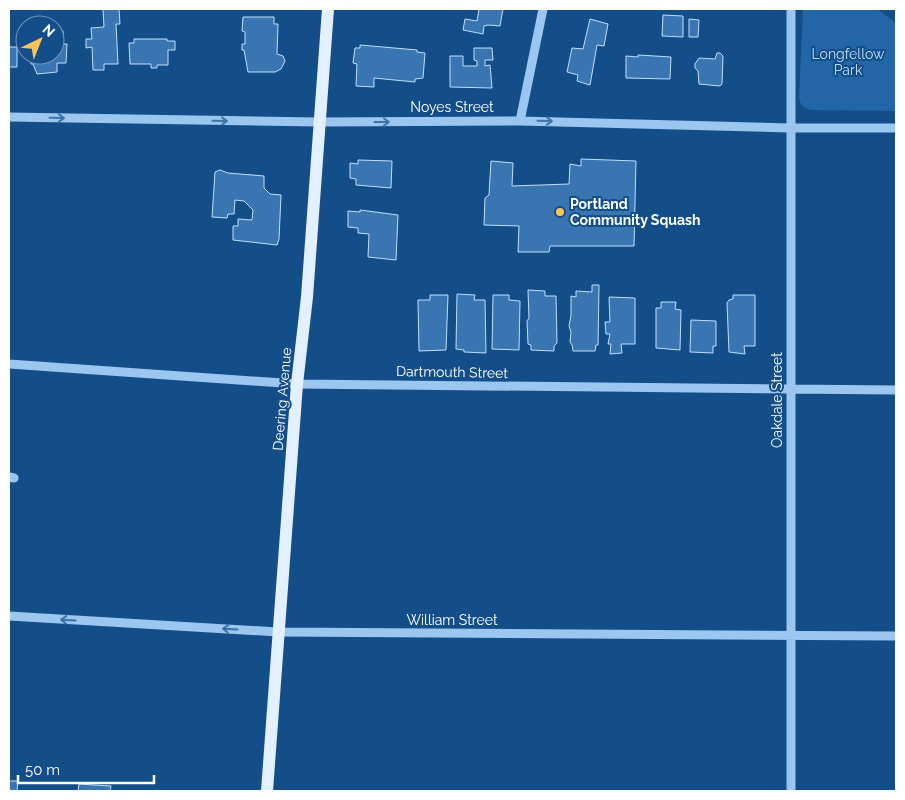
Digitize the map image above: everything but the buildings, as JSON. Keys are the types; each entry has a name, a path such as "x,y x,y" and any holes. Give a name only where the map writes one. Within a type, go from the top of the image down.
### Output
{"main road":[{"name":"Deering Avenue","path":"267,791 328,9"}],"street":[{"path":"520,121 543,9"},
{"name":"Oakdale Street","path":"790,9 791,791"},
{"name":"Noyes Street","path":"9,117 319,122 520,121 789,128 896,128"},
{"name":"Dartmouth Street","path":"9,364 298,384 896,390"},
{"name":"William Street","path":"9,616 279,632 896,636"}],"green space":[{"name":"Longfellow Park","path":"803,9 877,9 896,23 896,111 811,110 802,105 799,99"}],"place":[{"name":"Portland Community Squash","path":"560,212"}]}
